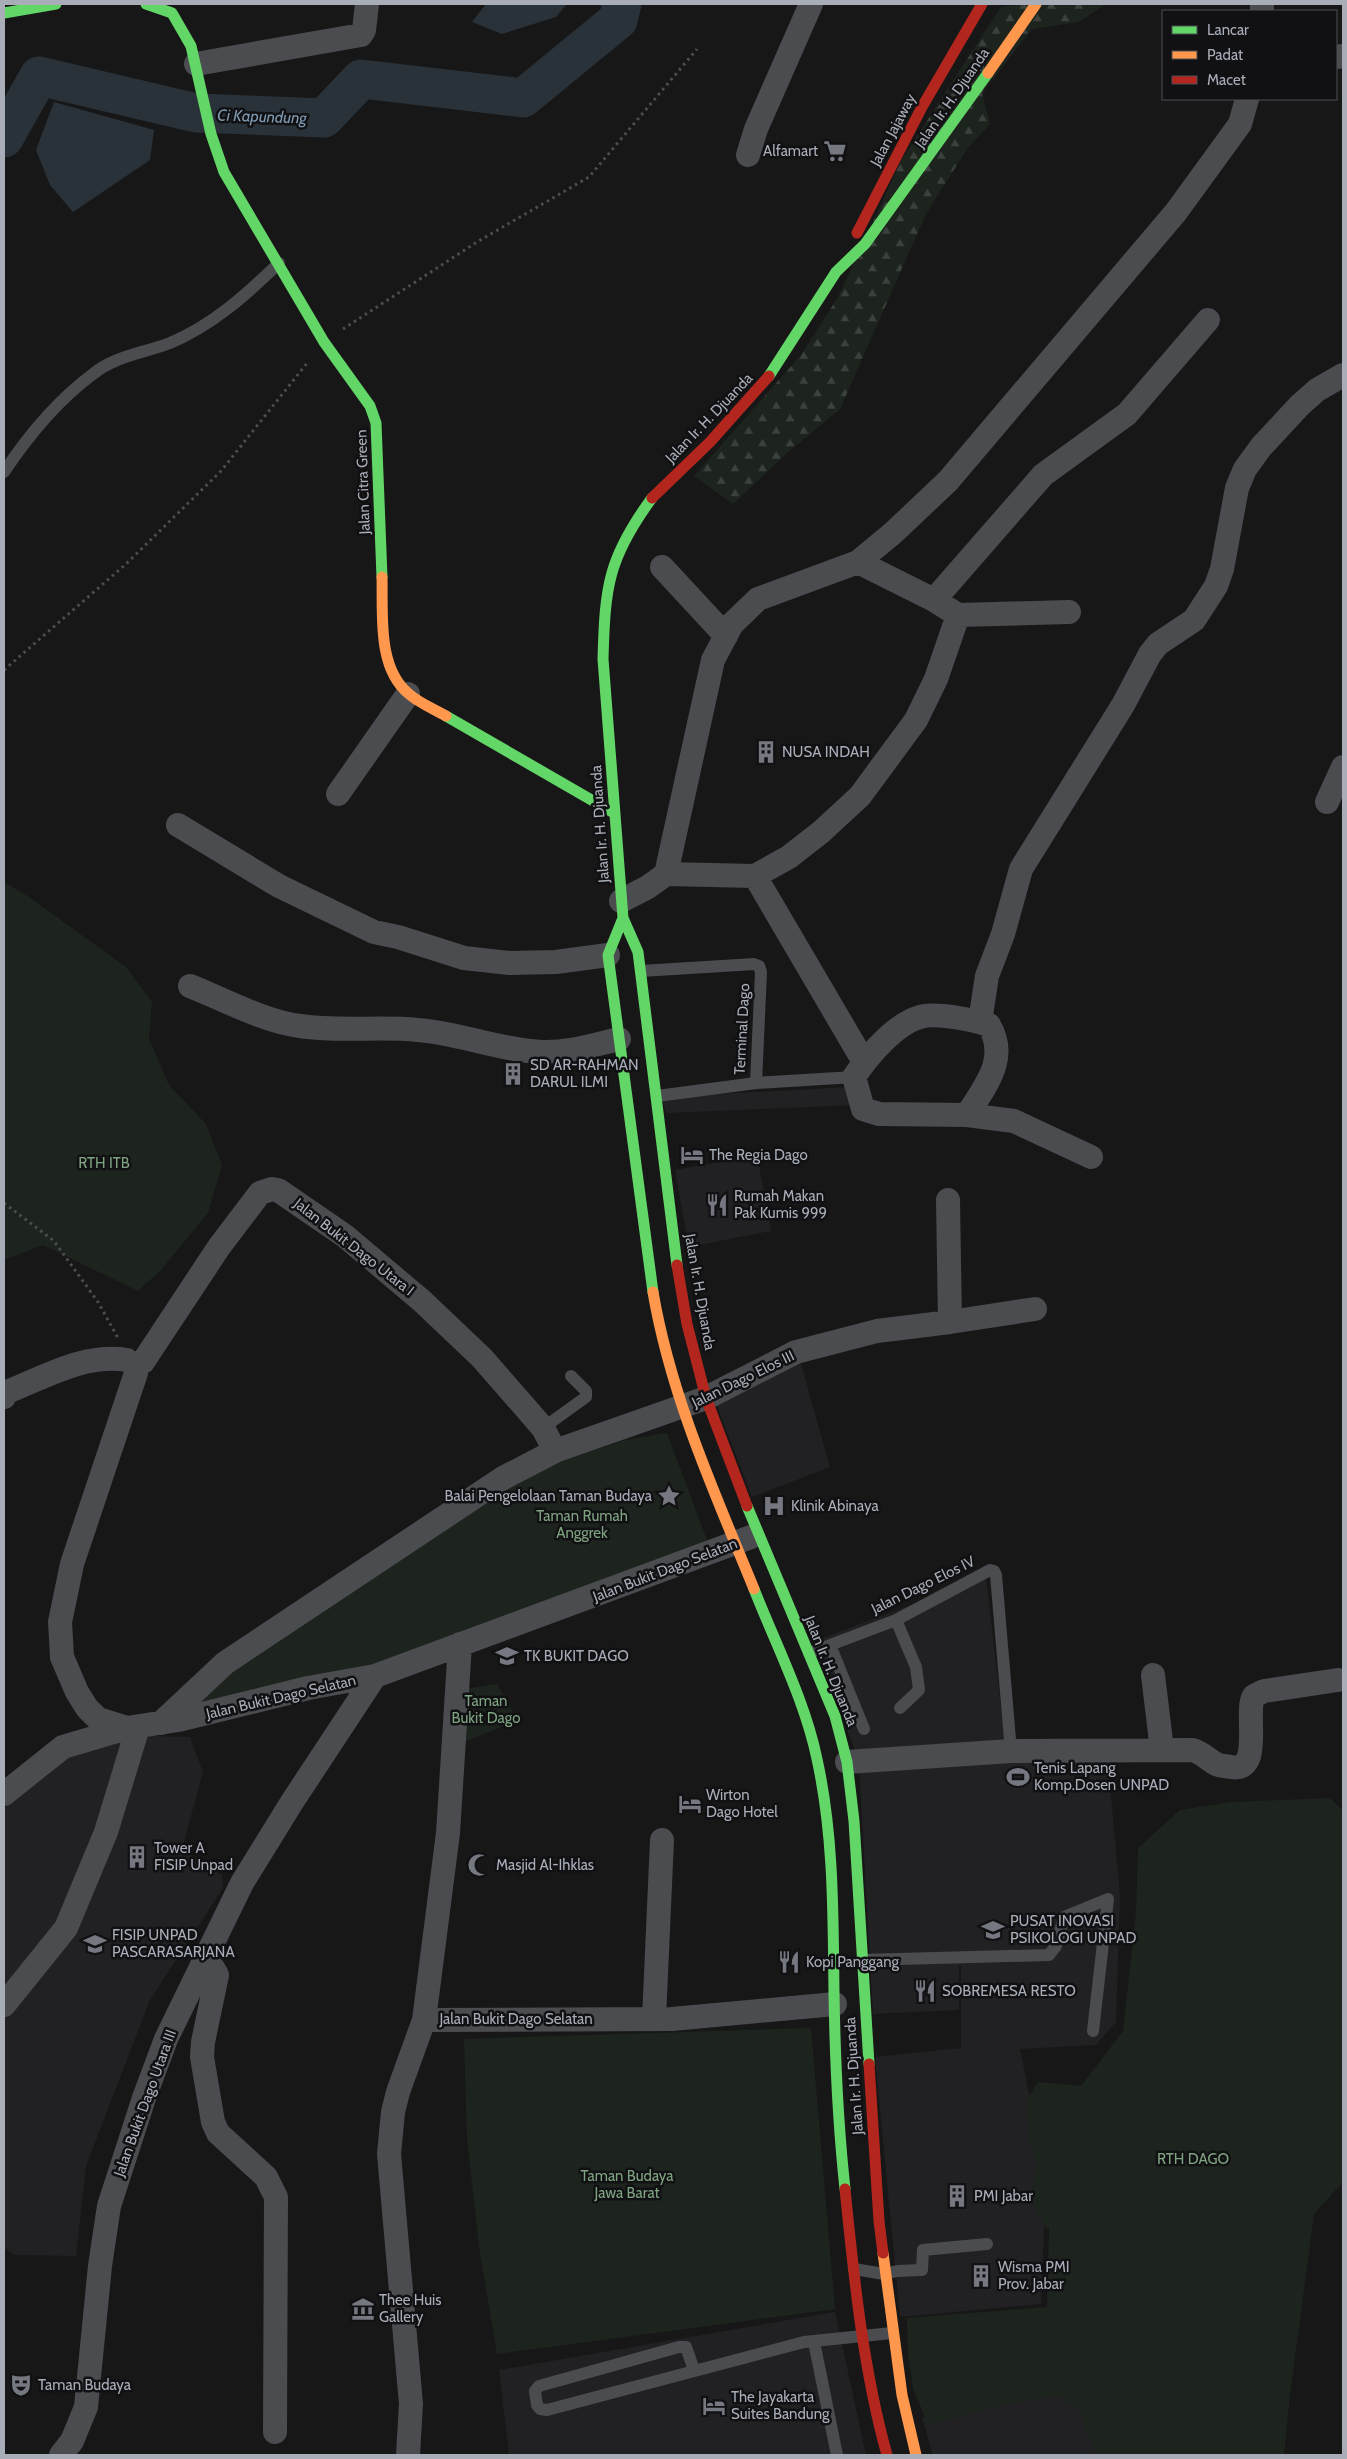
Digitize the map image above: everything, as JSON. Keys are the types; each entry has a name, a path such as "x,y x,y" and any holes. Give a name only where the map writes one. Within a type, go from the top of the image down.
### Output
{"main road":[{"path":"4,13 56,4"},
{"name":"Jalan Citra Green","path":"146,4 172,13 191,46 211,134 224,172 280,263 324,342 370,406 376,422 384,646 387,664 408,694 614,813"},
{"name":"Jalan Jajaway","path":"836,272 922,107 982,4"},
{"name":"Jalan Ir. H. Djuanda","path":"886,2455 875,2408 854,2269 843,2168 836,2063 862,1960 854,1821 845,1753 809,1653 758,1534 706,1398 687,1324 678,1270 641,970 638,952 622,910 603,658 604,619 610,577 620,547 653,496 710,442 770,375 836,272 865,244 925,163 1036,4"},
{"name":"Jalan Ir. H. Djuanda","path":"622,910 608,955 653,1302 681,1408 734,1544 799,1701 819,1767 878,2212 892,2333 907,2422 916,2455"}],"street":[{"path":"197,74 360,35 364,30 367,4"},
{"path":"748,155 756,130 811,4"},
{"path":"666,874 713,660 732,624 758,599 858,562 893,533 948,480 1170,219 1240,124 1247,100"},
{"path":"934,600 1043,475 1127,414 1208,320"},
{"path":"980,1022 987,976 1003,934 1021,868 1124,705 1150,654 1158,644 1194,620 1216,586 1224,561 1235,495 1244,469 1261,447 1300,405 1318,390 1343,376"},
{"path":"858,562 934,600 958,616 1069,612"},
{"path":"662,567 726,636"},
{"path":"622,910 666,874 755,876 788,857 821,832 860,796 916,720 936,679 958,616"},
{"path":"338,794 408,694"},
{"path":"1327,802 1343,767"},
{"path":"178,824 279,886 374,932 398,937 464,958 510,963 556,962 608,955"},
{"path":"755,876 859,1069 863,1109 878,1114 967,1115 1014,1121 1091,1157"},
{"path":"190,986 257,1013 298,1026 338,1030 418,1030 542,1052 570,1051 619,1039"},
{"path":"859,1069 884,1040 920,1016 980,1022 989,1025 997,1041 996,1062 967,1115"},
{"name":"Jalan Bukit Dago Utara I","path":"133,1727 98,1719 87,1708 77,1692 62,1657 60,1622 72,1564 134,1363 260,1193 272,1189 288,1195 345,1236 422,1301 482,1358 543,1428 555,1451"},
{"path":"948,1200 950,1322"},
{"name":"Jalan Dago Elos III","path":"161,1723 225,1663 503,1478 555,1451 706,1398 796,1352 877,1331 1035,1309"},
{"path":"4,1397 7,1392 85,1361 113,1358 134,1363"},
{"name":"Jalan Bukit Dago Selatan","path":"4,1794 63,1747 133,1727 161,1723 308,1688 375,1676 758,1534"},
{"name":"Jalan Bukit Dago Selatan","path":"460,1644 448,1834 424,2020 654,2019 850,2003"},
{"path":"1153,1675 1162,1750"},
{"name":"Jalan Bukit Dago Utara III","path":"61,2455 72,2440 86,2407 109,2206 144,2098 166,2039 242,1883 292,1802 375,1676"},
{"path":"845,1753 1193,1750 1204,1754 1216,1765 1237,1768 1242,1766 1251,1750 1251,1703 1254,1696 1264,1691 1338,1680"},
{"path":"4,2005 66,1928 106,1832 133,1727"},
{"path":"654,2019 662,1840"},
{"path":"205,1962 213,1968 217,1975 203,2042 202,2057 213,2122 218,2133 266,2177 276,2197 275,2432"},
{"path":"410,2452 411,2404 389,2154 393,2112 398,2092 424,2020"}],"lane":[{"path":"4,472 25,440 94,373 129,355 170,343 206,323 243,299 280,263"},
{"name":"Terminal Dago","path":"641,970 754,964 759,966 761,972 756,1083 656,1096"},
{"path":"756,1083 859,1069"},
{"path":"543,1428 586,1397 586,1391 571,1376"},
{"name":"Jalan Dago Elos IV","path":"809,1653 896,1620 990,1570 994,1571 996,1575 1011,1751"},
{"path":"896,1620 916,1667 919,1690 900,1708"},
{"path":"830,1645 868,1727 845,1753"},
{"path":"862,1960 1049,1955 1056,1946 1064,1918 1108,1899 1093,2031"},
{"path":"854,2269 884,2274 898,2271 922,2270 923,2250 987,2244"},
{"path":"694,2370 686,2347 679,2347 539,2386 535,2391 537,2405 540,2409 546,2410 804,2342 892,2333"},
{"path":"814,2342 836,2455"}],"path":[{"path":"4,1203 54,1241 98,1302 134,1363"}],"shaded area":[{"path":"486,4 567,4 556,17 502,34 472,22"},
{"path":"54,102 154,130 150,160 73,212 50,185 36,150"},
{"path":"849,1087 857,1105 666,1113 661,1097"},
{"path":"757,1155 771,1231 689,1247 675,1170"},
{"path":"799,1357 830,1467 752,1497 715,1401"},
{"path":"986,1577 1005,1742 856,1752 812,1642"},
{"name":"FISIP UNPAD PASCARASARJANA","path":"116,1735 190,1737 203,1772 182,1849 222,1875 223,1888 150,2000 86,2166 76,2256 14,2255 4,2247 4,1808 60,1753"},
{"path":"1107,1752 1120,1895 1116,2022 1096,2045 1020,2049 1046,2178 1041,2304 900,2317 875,2057 961,2048 961,1965 959,1965 959,2010 873,2014 859,1766"},
{"path":"835,2312 866,2455 509,2455 499,2370"},
{"path":"1084,2372 1110,2455 933,2455 922,2418"}],"green space":[{"path":"1026,4 1105,4 1079,22 1032,29 982,93 990,124 967,149 926,214 840,409 787,453 733,504 694,476 801,355 838,297 902,159 1001,7"},
{"name":"RTH ITB","path":"4,882 29,897 126,967 152,1002 149,1039 169,1085 206,1124 222,1165 208,1213 161,1270 138,1291 43,1245 4,1260"},
{"name":"Taman Rumah Anggrek","path":"667,1433 710,1548 377,1671 187,1713 228,1668 508,1484 557,1463 625,1440"},
{"name":"Taman Bukit Dago","path":"497,1684 518,1720 462,1743 464,1689"},
{"name":"RTH DAGO","path":"1330,1798 1343,1811 1343,2182 1314,2214 1284,2455 1096,2455 1078,2408 1059,2396 1010,2403 928,2425 913,2388 908,2352 907,2318 1047,2307 1049,2228 1046,2228 1031,2199 1036,2164 1029,2137 1026,2101 1038,2082 1081,2086 1123,2031 1136,1912 1138,1848 1180,1810 1231,1802"},
{"name":"Taman Budaya Jawa Barat","path":"811,2028 835,2309 497,2354 479,2247 467,2139 464,2039"}],"waterway":[{"name":"Ci Kapundung","path":"4,138 39,76 196,113 324,118 361,79 523,98 618,20 622,4"}],"traffic: fast":[{"path":"4,13 56,4"},
{"path":"146,4 172,13 191,46 211,134 224,172 324,342 370,406 376,423 382,577"},
{"path":"769,376 836,272 865,244 988,73"},
{"path":"623,918 603,659 605,611 612,574 618,556 637,519 652,498"},
{"path":"446,716 614,813"},
{"path":"623,918 638,952 677,1265"},
{"path":"623,918 608,955 653,1292"},
{"path":"747,1506 835,1716 847,1762 854,1821 869,2064"},
{"path":"754,1589 805,1716 812,1737 823,1788 830,1846 836,2067 845,2189"}],"traffic: slow":[{"path":"988,73 1036,4"},
{"path":"382,577 384,640 391,670 409,694 446,716"},
{"path":"653,1292 661,1331 682,1406 709,1480 754,1589"},
{"path":"883,2253 902,2395 916,2455"}],"traffic: jam":[{"path":"857,233 922,107 982,4"},
{"path":"652,498 710,442 769,376"},
{"path":"677,1265 687,1324 706,1398 747,1506"},
{"path":"869,2064 879,2221 883,2253"},
{"path":"845,2189 856,2290 866,2357 887,2455"}],"place":[{"name":"Alfamart","path":"835,151"},
{"name":"NUSA INDAH","path":"766,752"},
{"name":"SD AR-RAHMAN DARUL ILMI","path":"513,1074"},
{"name":"The Regia Dago","path":"692,1155"},
{"name":"Rumah Makan Pak Kumis 999","path":"717,1205"},
{"name":"Balai Pengelolaan Taman Budaya","path":"669,1496"},
{"name":"Klinik Abinaya","path":"774,1506"},
{"name":"TK BUKIT DAGO","path":"507,1656"},
{"name":"Tenis Lapang Komp.Dosen UNPAD","path":"1018,1777"},
{"name":"Wirton Dago Hotel","path":"690,1804"},
{"name":"Tower A FISIP Unpad","path":"137,1857"},
{"name":"Masjid Al-Ihklas","path":"479,1865"},
{"name":"PUSAT INOVASI PSIKOLOGI UNPAD","path":"993,1930"},
{"name":"FISIP UNPAD PASCARASARJANA","path":"95,1944"},
{"name":"Kopi Panggang","path":"789,1962"},
{"name":"SOBREMESA RESTO","path":"925,1991"},
{"name":"PMI Jabar","path":"957,2196"},
{"name":"Wisma PMI Prov. Jabar","path":"981,2276"},
{"name":"Thee Huis Gallery","path":"363,2309"},
{"name":"Taman Budaya","path":"21,2385"},
{"name":"The Jayakarta Suites Bandung","path":"714,2406"}]}
